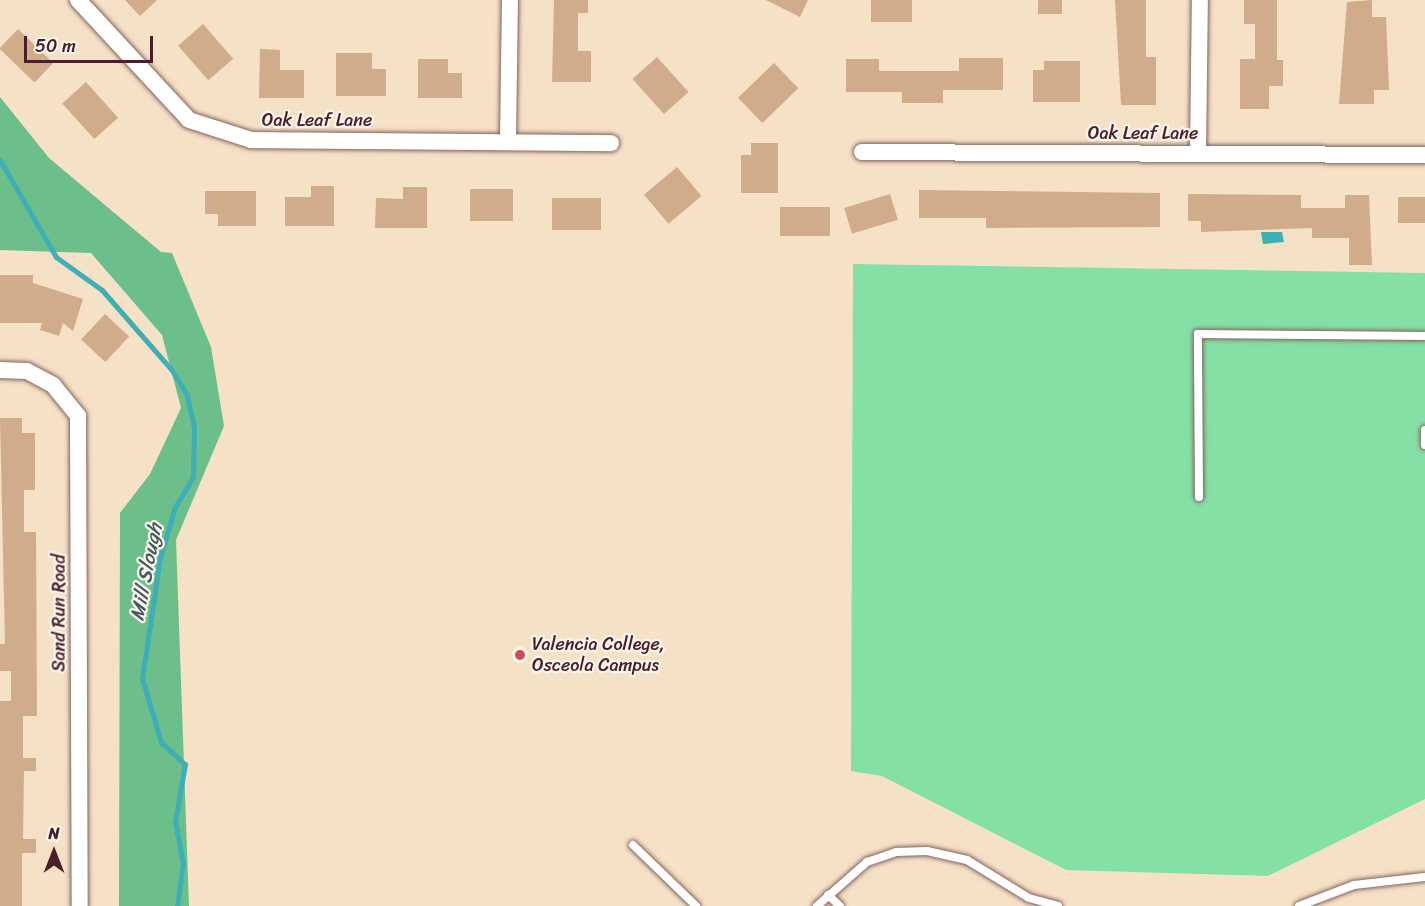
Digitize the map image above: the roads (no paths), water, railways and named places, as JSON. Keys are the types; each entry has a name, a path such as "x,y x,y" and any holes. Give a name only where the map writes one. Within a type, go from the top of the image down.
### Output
{"street":[{"name":"Oak Leaf Lane","path":"78,0 189,120 251,140 508,140 611,143"},
{"path":"508,140 510,0"},
{"path":"1198,153 1200,0"},
{"name":"Oak Leaf Lane","path":"861,152 1425,154"},
{"name":"Sand Run Road","path":"0,370 27,371 53,385 78,416 80,906"}],"lane":[{"path":"1199,497 1198,334 1425,336"},
{"path":"1425,430 1425,445"},
{"path":"633,845 696,906"},
{"path":"817,906 867,862 896,852 927,851 967,860 1042,904 1058,906"},
{"path":"1299,906 1354,885 1425,877"},
{"path":"828,895 840,906"}],"water":[{"path":"1261,232 1282,232 1284,242 1263,244"}],"waterway":[{"name":"Mill Slough","path":"0,160 56,257 102,290 171,369 187,395 194,428 193,477 175,507 160,558 142,678 161,742 185,764 175,822 183,863 177,906"}],"place":[{"name":"Valencia College, Osceola Campus","path":"520,655"}]}
